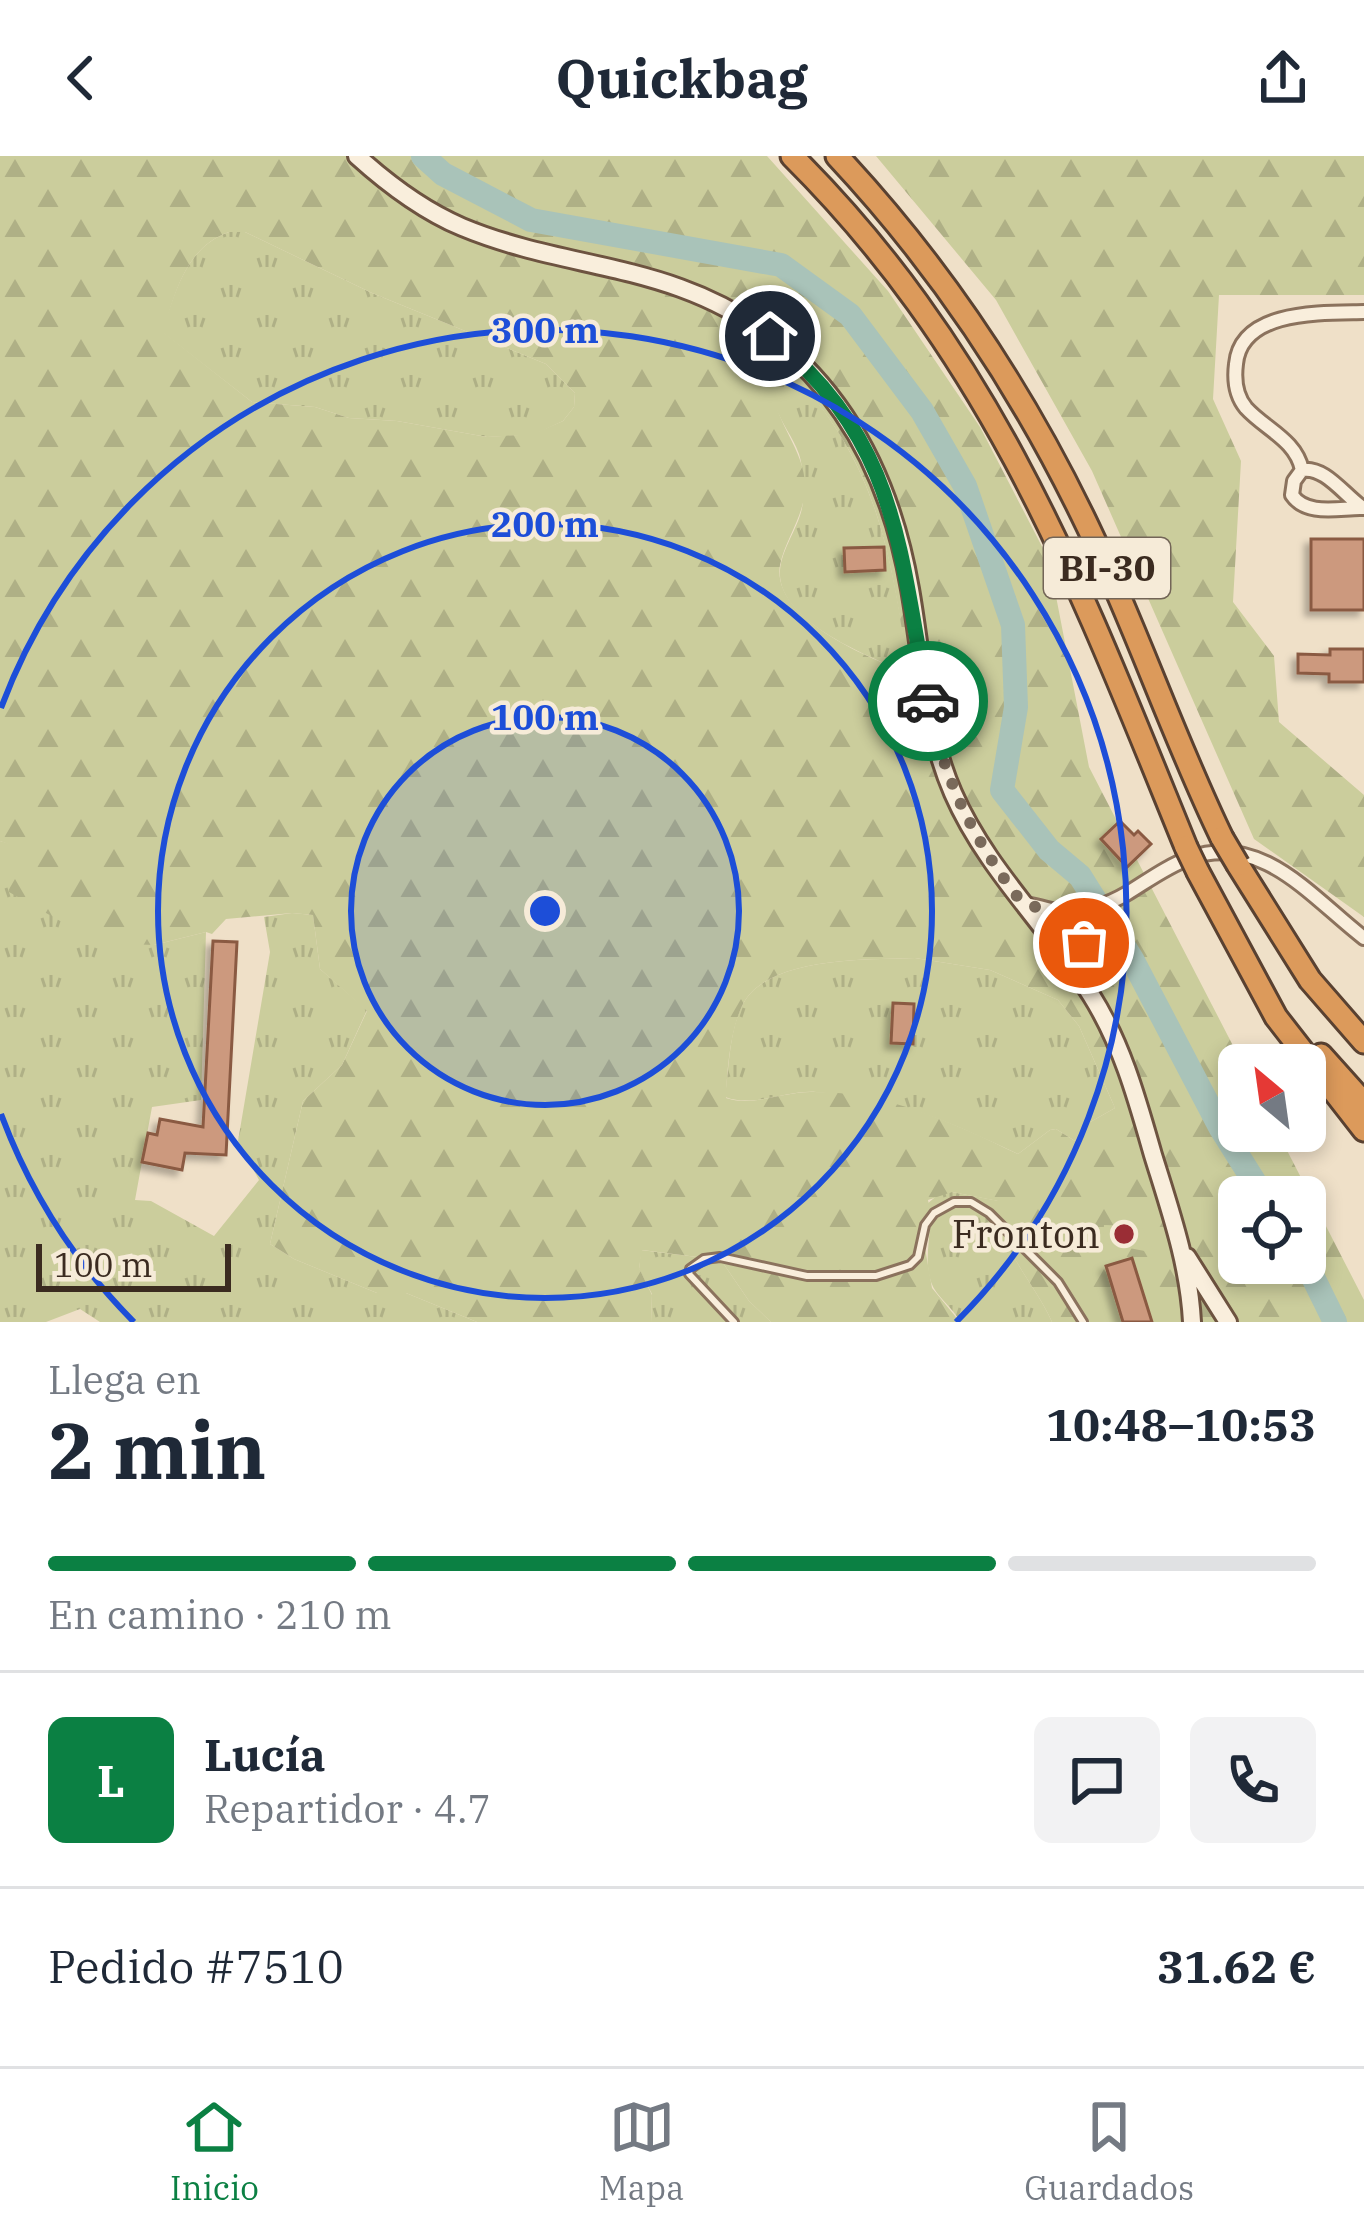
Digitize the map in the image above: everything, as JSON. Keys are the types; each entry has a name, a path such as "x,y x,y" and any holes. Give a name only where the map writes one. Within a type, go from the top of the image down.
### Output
{"highway":[{"name":"BI-30","path":"792,156 892,267 1006,438 1060,542 1186,847 1258,982"},
{"name":"BI-30","path":"837,156 941,280 1034,422 1104,562 1222,838 1283,939"},
{"path":"1283,939 1364,1017"},
{"path":"1283,939 1310,980 1364,1042"},
{"path":"1258,982 1364,1103"},
{"path":"1258,982 1276,1017 1364,1130"}],"main road":[{"path":"357,156 419,205 460,226 654,276 702,295 770,336 833,397 862,440 895,520 936,742 947,778 980,844 1083,985 1115,1038 1182,1249 1192,1322"},
{"path":"1182,1249 1228,1322"}],"street":[{"path":"1301,470 1290,446 1242,403 1235,382 1237,355 1250,334 1265,324 1364,312"},
{"path":"1311,468 1362,508 1308,508 1292,495 1294,481 1301,470 1311,468"},
{"path":"1022,903 1072,914 1110,904 1190,858 1234,853 1283,871 1364,938"},
{"path":"1050,940 1086,931 1110,904"},
{"path":"1072,914 1086,931 1083,985"},
{"path":"1050,940 1072,914"}],"lane":[{"path":"734,1322 689,1274 704,1259 719,1257 807,1276 876,1276 910,1265 918,1257 925,1226 954,1202 971,1202 989,1213 1058,1282 1083,1322"}],"green space":[{"path":"0,156 767,156 888,291 980,427 1049,560 1089,767 1232,1044 1218,1044 1218,1152 1288,1152 1300,1176 1218,1176 1218,1284 1326,1284 1326,1226 1364,1300 1364,1322 1052,1322 1009,1248 998,1201 952,1192 928,1200 933,1222 925,1248 932,1288 960,1322 771,1322 749,1301 721,1260 642,1250 639,1268 652,1295 651,1322 477,1322 406,1293 377,1293 294,1259 270,1244 303,1101 342,1065 367,1011 320,969 313,915 226,919 212,934 154,945 99,943 9,892 11,845 0,841","holes":["229,232 245,232 372,293 546,364 575,393 574,407 563,421 533,434 487,437 349,418 315,407 252,402 163,332 192,260","799,381 826,415 865,483 887,554 909,673 826,634 791,602 781,584 780,565 805,484 776,405","915,958 990,970 1058,1000 1079,1026 1115,1108 1085,1125 1075,1141 1050,1130 1018,1154 943,1120 865,1097 810,1092 746,1101 726,1098 735,1027 754,990 794,969"]},
{"path":"876,156 1364,156 1364,295 1219,295 1213,399 1241,461 1233,602 1274,656 1279,722 1364,795 1364,917 1254,839 1092,471 996,300"},
{"path":"229,232 245,232 372,293 546,364 575,393 574,407 563,421 533,435 487,437 349,418 315,407 252,402 162,332 192,260"},
{"path":"799,380 848,449 865,483 888,554 910,674 829,635 793,606 783,589 780,570 802,509 803,483 799,454 775,405"},
{"path":"0,841 11,844 154,945 206,932 201,1100 152,1107 135,1200 151,1201 214,1236 259,1180 238,1141 270,952 264,917 313,915 320,969 367,1010 342,1065 303,1101 270,1244 294,1259 377,1293 406,1293 477,1322 100,1322 80,1309 46,1322 0,1322"},
{"path":"915,958 990,970 1058,1000 1079,1026 1115,1108 1085,1125 1075,1141 1050,1130 1018,1154 943,1121 872,1100 816,1092 747,1101 725,1097 734,1027 754,990 794,969"},
{"path":"940,1193 999,1201 1003,1233 1052,1322 960,1322 937,1292 929,1272 927,1204"},
{"name":"Fronton","path":"1104,1225 1141,1226 1155,1253 1103,1243"},
{"path":"641,1250 721,1260 749,1301 771,1322 651,1322 652,1294 639,1269"}],"building":[{"path":"1311,539 1364,539 1364,610 1311,610"},
{"path":"884,547 885,570 845,572 844,548"},
{"path":"1330,649 1364,649 1364,682 1329,682 1329,674 1298,673 1298,654 1330,655"},
{"path":"1120,821 1151,844 1127,867 1101,839"},
{"path":"213,941 237,942 226,1155 185,1153 182,1170 142,1162 148,1133 157,1135 160,1119 203,1127"},
{"path":"893,1003 914,1004 913,1044 891,1043"},
{"path":"1132,1258 1152,1322 1123,1322 1106,1266"}],"waterway":[{"path":"423,156 443,174 531,220 781,265 850,315 922,411 965,486 1013,625 1016,707 1002,790 1049,850 1080,876 1132,959 1251,1176"},
{"path":"1316,1284 1335,1322"}],"way so far":[{"path":"928,701 952,791 988,857 1022,903 1077,920 1085,932 1084,943"}],"place":[{"name":"Fronton","path":"1124,1234"}],"route":[{"path":"770,336 833,397 862,440 883,484 910,587 928,701"}]}
